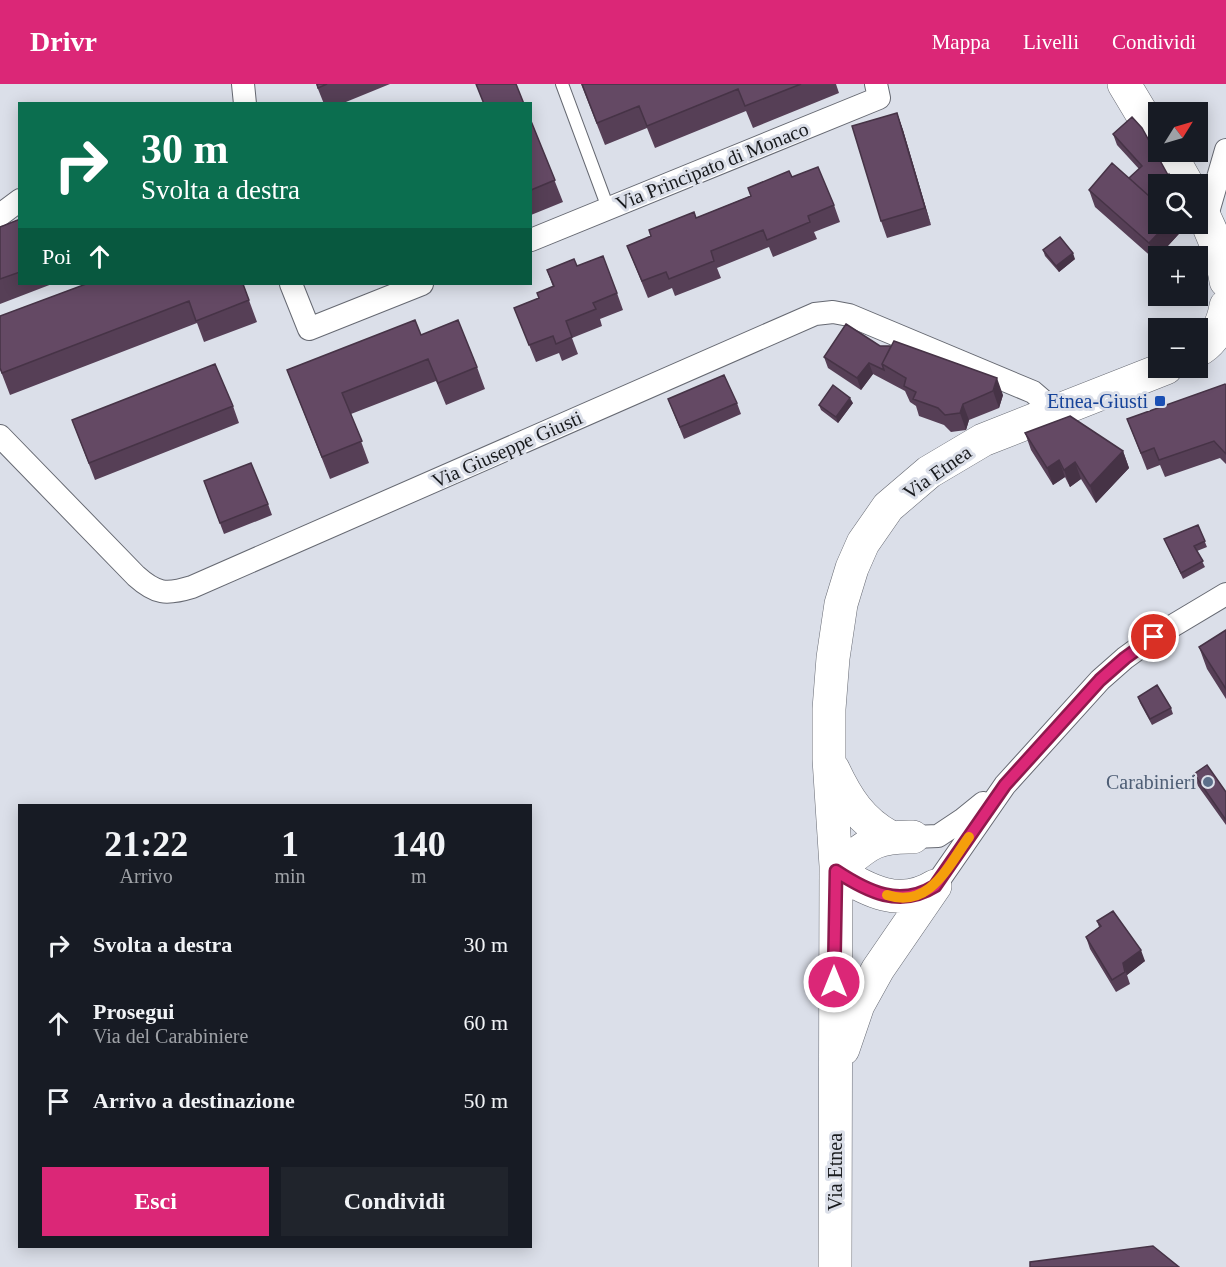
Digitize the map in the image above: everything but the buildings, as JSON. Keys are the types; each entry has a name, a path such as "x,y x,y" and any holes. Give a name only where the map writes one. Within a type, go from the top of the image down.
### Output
{"main road":[{"path":"1124,84 1148,122"},
{"path":"1140,84 1148,104"},
{"path":"1208,226 1224,266 1226,281"},
{"path":"1208,342 1224,317 1226,306"},
{"name":"Via Etnea","path":"835,1267 836,871 829,759 832,658 841,604 852,568 863,543 888,507 929,472 983,440 1148,375"},
{"path":"829,759 844,794 857,813 877,830 901,837"},
{"path":"901,837 870,844 836,871 858,885 896,898 921,895 935,886"},
{"path":"834,1077 858,1005 878,969 935,886"}],"street":[{"path":"243,84 245,102"},
{"name":"Via Principato di Monaco","path":"532,240 879,98 876,84"},
{"path":"1208,196 1226,150"},
{"path":"0,215 18,202"},
{"path":"291,285 309,329 419,285"},
{"name":"Via Giuseppe Giusti","path":"0,436 136,576 147,586 163,592 178,591 192,586 815,314 833,312 849,315 1033,392 1055,411"},
{"path":"935,886 1005,785 1100,680 1125,658 1175,623 1226,594"},
{"path":"901,837 938,836 962,820 1005,785"}],"lane":[{"path":"562,84 608,208"}],"slow traffic":[{"path":"887,895 896,898 921,895 935,886 969,837"}],"place":[{"name":"Etnea-Giusti","path":"1160,401"},
{"name":"Carabinieri","path":"1208,782"}],"route":[{"path":"834,982 836,871 858,885 896,898 921,895 935,886 1005,785 1100,680 1154,637"}]}
